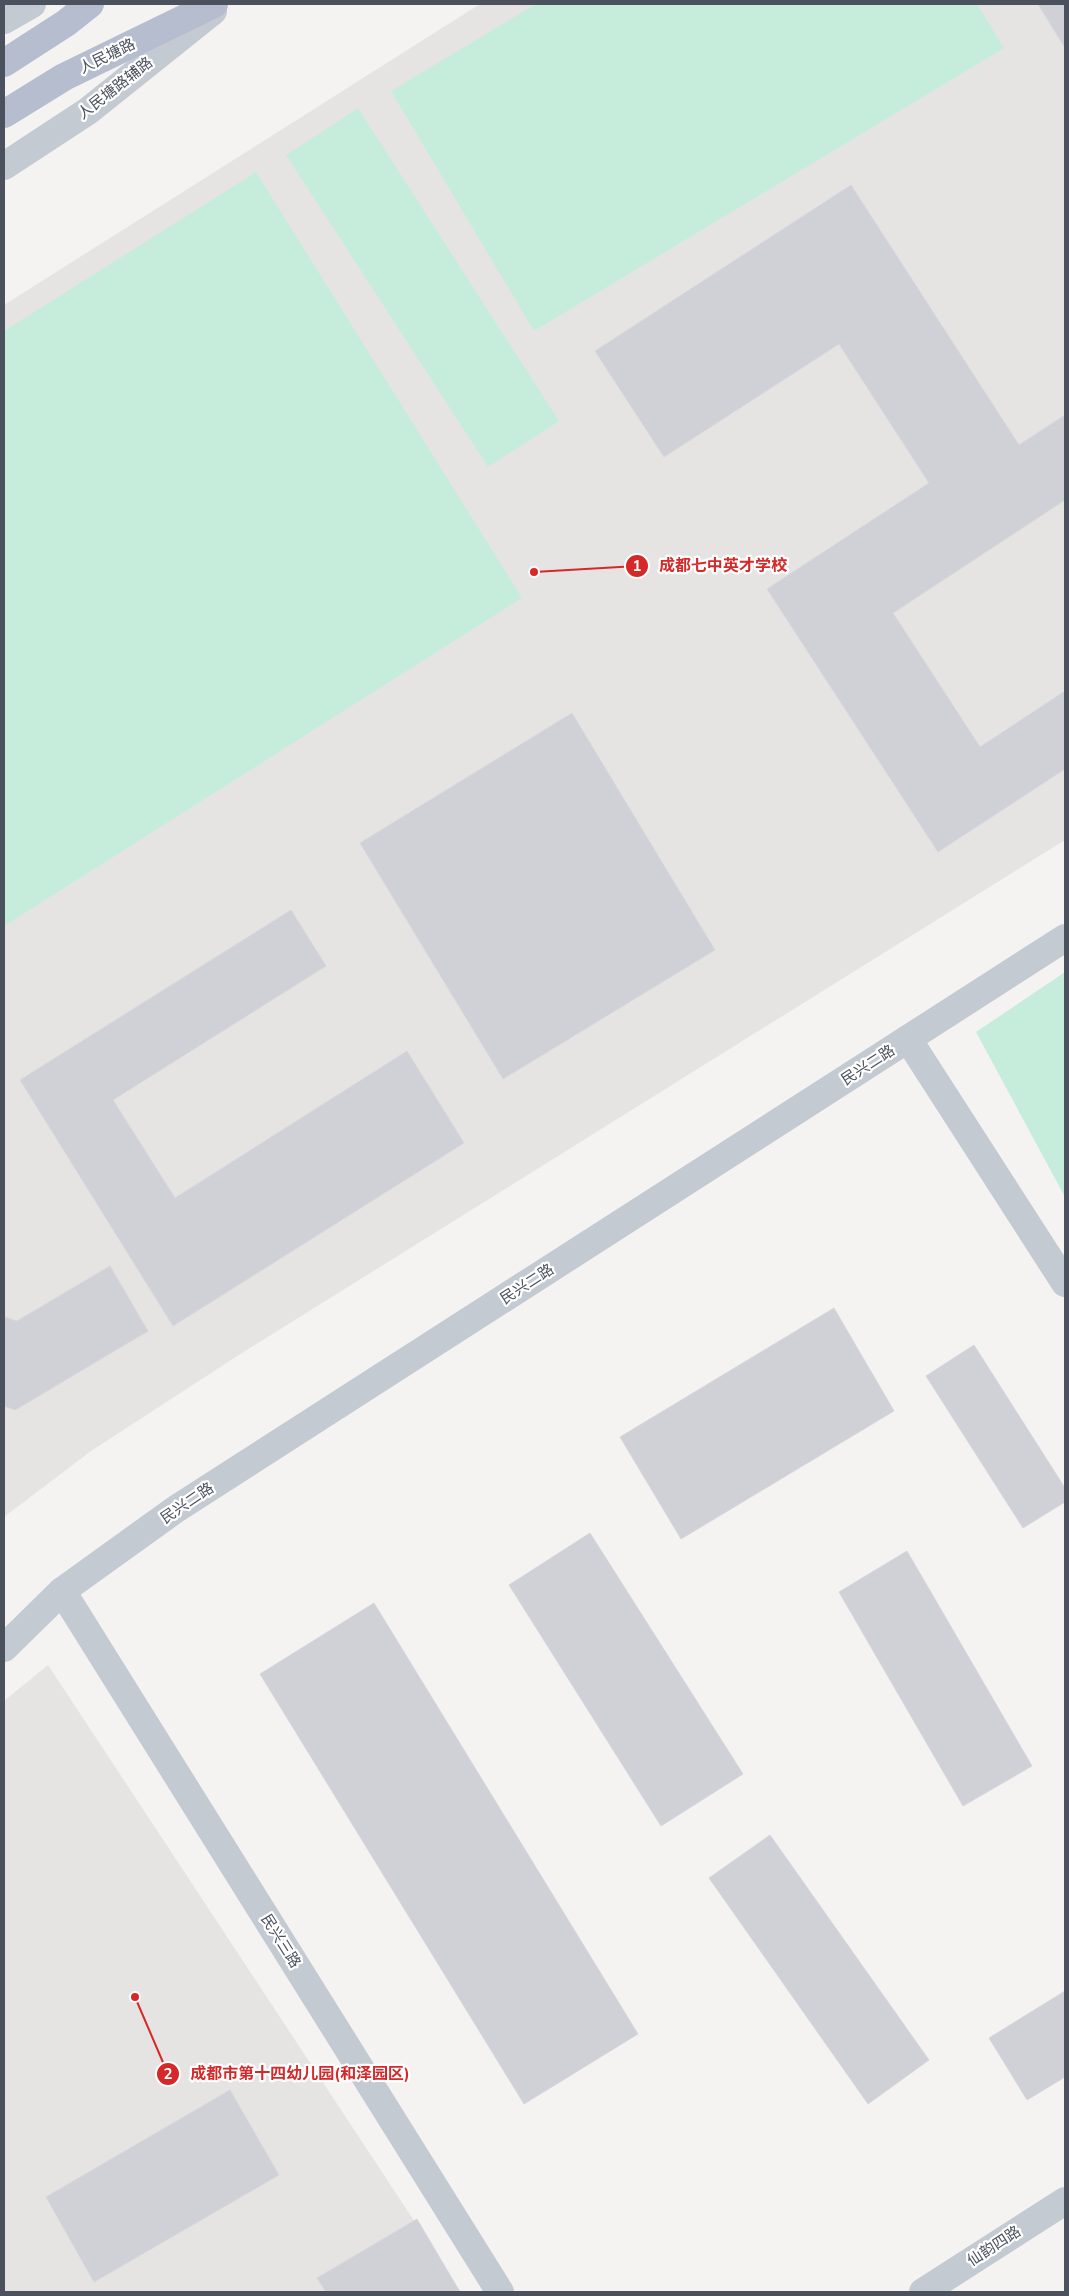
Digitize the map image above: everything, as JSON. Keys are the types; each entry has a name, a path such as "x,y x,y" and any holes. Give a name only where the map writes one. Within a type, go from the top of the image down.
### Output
{"main road":[{"path":"4,63 66,23 90,4"},
{"name":"人民塘路","path":"4,114 64,77 214,4"}],"street":[{"path":"4,20 32,4"},
{"name":"人民塘路辅路","path":"4,166 88,111 222,4"},
{"name":"民兴二路","path":"4,1648 62,1591 176,1509 1065,938"},
{"path":"908,1040 1065,1282"},
{"name":"民兴三路","path":"62,1591 500,2292"},
{"name":"仙韵四路","path":"923,2292 1065,2201"}],"shaded area":[{"path":"480,4 1065,4 1065,840 242,1353 91,1451 4,1517 4,305"},
{"path":"48,1665 461,2292 4,2292 4,1701"}],"green space":[{"path":"536,4 977,4 1004,48 534,331 391,91"},
{"path":"358,108 559,421 488,467 286,155"},
{"path":"256,172 522,598 4,926 4,331"},
{"path":"1065,972 1065,1197 976,1032"}],"building":[{"path":"1038,4 1065,4 1065,48"},
{"path":"851,185 1019,445 1065,415 1065,500 893,613 980,747 1065,691 1065,769 938,852 767,589 929,483 839,344 664,457 595,351"},
{"path":"572,713 715,950 503,1079 360,843"},
{"path":"291,910 326,966 113,1100 175,1198 407,1051 464,1143 173,1326 20,1080"},
{"path":"110,1266 148,1331 15,1410 4,1406 4,1317 17,1321"},
{"path":"834,1308 894,1411 681,1539 620,1437"},
{"path":"974,1345 1065,1488 1065,1502 1023,1528 926,1376"},
{"path":"590,1533 743,1774 661,1826 509,1585"},
{"path":"907,1551 1032,1766 963,1806 839,1592"},
{"path":"374,1603 638,2034 524,2104 260,1674"},
{"path":"770,1835 929,2060 868,2104 709,1878"},
{"path":"1065,1991 1065,2077 1027,2100 989,2038"},
{"path":"230,2090 279,2175 94,2282 46,2197"},
{"path":"417,2219 460,2292 326,2292 317,2278"}],"place":[{"name":"成都七中英才学校","path":"534,572"},
{"name":"成都市第十四幼儿园(和泽园区)","path":"135,1997"}]}
